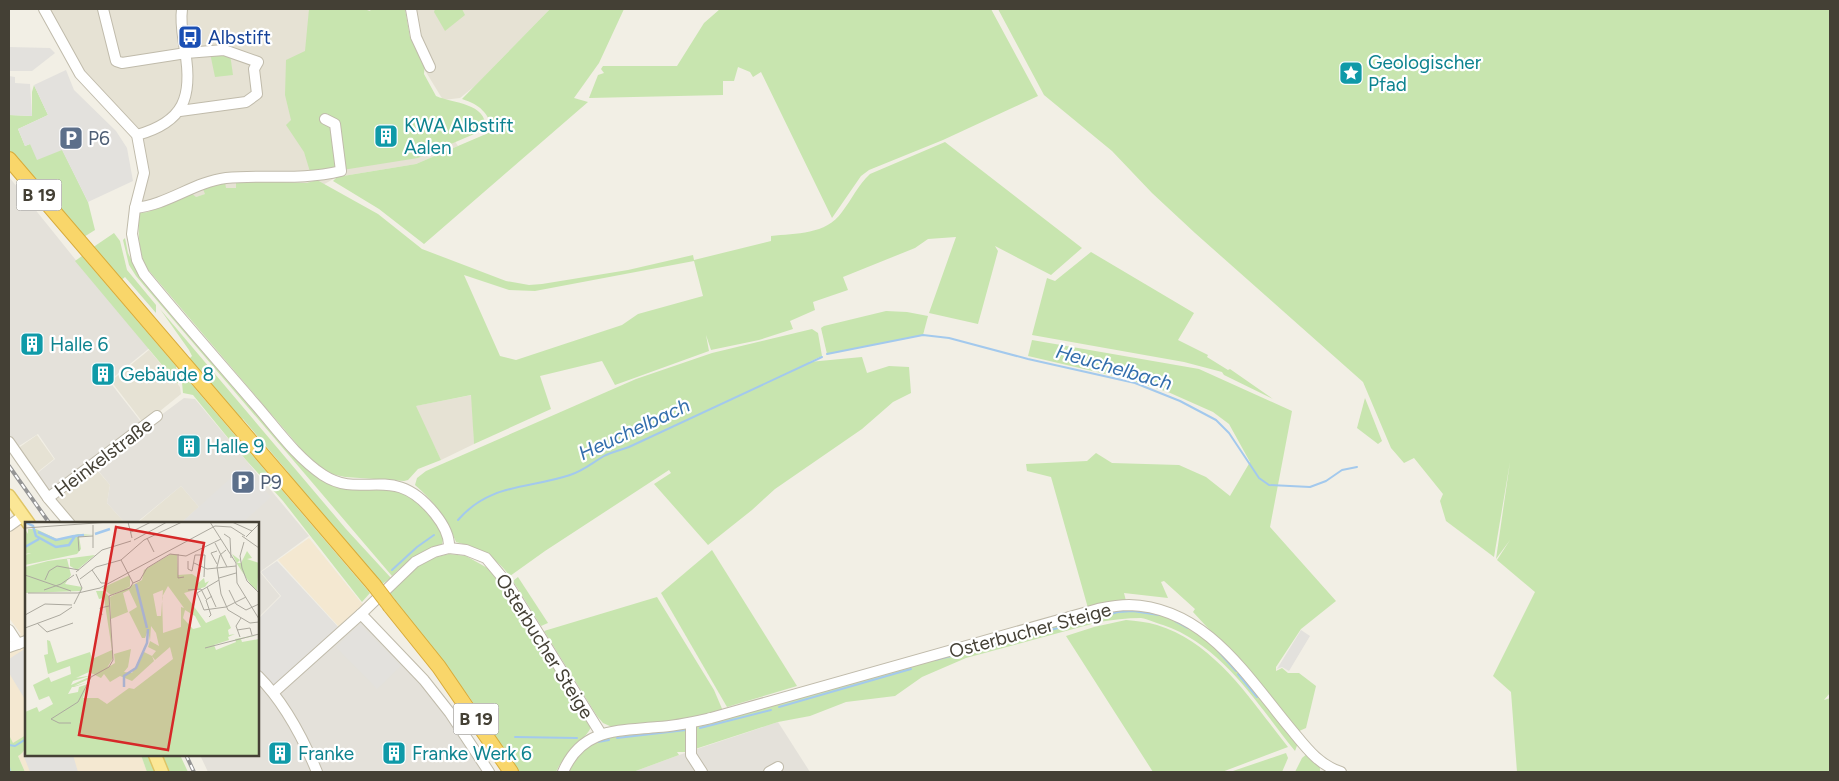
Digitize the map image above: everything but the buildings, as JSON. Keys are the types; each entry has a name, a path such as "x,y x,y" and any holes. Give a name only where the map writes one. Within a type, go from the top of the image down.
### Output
{"highway":[{"name":"B 19","path":"9,159 374,585 449,681 511,772"}],"main road":[{"path":"9,496 26,520"},
{"path":"154,756 162,772"}],"street":[{"path":"44,9 80,74 137,136 144,173 133,220 133,246 144,274 300,456 332,480 346,483 388,484 407,488 417,494 441,521 450,540 449,548 434,552 415,562 361,614 274,692"},
{"path":"103,9 116,61 122,63 186,53 224,50 258,62 254,69 257,94 246,102 180,111 156,130 137,136"},
{"path":"180,111 188,87 186,53 181,21 182,9"},
{"path":"411,9 416,37 430,67"},
{"path":"135,208 152,206 202,184 225,178 305,178 341,171 335,124 325,120"},
{"name":"Heinkelstraße","path":"48,498 157,416"},
{"path":"9,442 48,498 68,522"},
{"path":"9,526 26,520"},
{"name":"Osterbucher Steige","path":"449,548 466,550 486,558 501,574 601,734 691,723 1098,609 1126,605 1142,606 1174,614 1209,634 1248,676 1318,760 1341,772"},
{"path":"361,614 424,680 450,713 489,772"},
{"path":"9,630 18,644"},
{"path":"259,677 274,692 308,750 317,772"},
{"path":"691,723 691,755 702,772"},
{"path":"563,772 575,752 601,734"}],"shaded area":[{"path":"45,9 368,9 458,146 416,164 337,177 319,187 225,188 196,197 160,215 138,217 142,136 84,75"},
{"path":"405,9 550,9 476,85 460,98 443,100 426,72 412,36"},
{"path":"9,47 50,48 55,53 32,71 9,71"},
{"name":"P6","path":"66,70 74,90 116,131 127,148 133,181 88,202 62,150 37,160 30,144 25,146 18,129 48,115 34,85"},
{"path":"9,76 15,77 15,83 30,84 32,116 9,115"},
{"path":"9,177 79,264 152,346 109,381 145,427 184,398 195,399 309,536 260,572 280,596 259,617 259,522 182,522 199,507 181,486 137,522 124,522 107,503 110,485 92,463 49,494 35,475 55,459 38,434 16,448 9,437"},
{"path":"149,350 180,387 181,394 144,424 111,381"},
{"path":"472,395 474,444 441,460 415,406"},
{"path":"37,435 54,459 35,474 17,449"},
{"path":"91,463 110,485 107,503 124,522 76,522 49,494"},
{"name":"P9","path":"244,466 271,497 243,522 182,522"},
{"path":"181,486 199,507 182,522 138,522"},
{"path":"21,521 25,527 25,756 141,756 147,772 25,772 9,735 9,644 21,634 9,618 9,529"},
{"path":"309,538 364,606 341,629 278,560"},
{"path":"277,561 341,630 276,687 261,671 265,676 259,673 259,618 281,596 261,572"},
{"path":"362,620 448,710 486,772 208,772 200,756 259,756 259,679 273,693"},
{"path":"360,624 401,666 377,689 336,647"},
{"path":"1301,630 1310,636 1289,671 1282,667 1277,669"},
{"path":"25,649 25,699 9,673 9,659"},
{"path":"778,722 810,772 633,772 679,755"},
{"path":"25,750 25,756 73,756 78,772 30,772 23,754"}],"green space":[{"path":"309,9 365,9 369,11 373,9 405,9 410,37 425,59 424,74 436,96 468,105 475,109 485,120 486,129 418,158 311,175 304,152 286,125 291,120 285,95 286,60 305,51"},
{"path":"435,9 462,9 465,15 445,31 434,12"},
{"path":"550,9 624,9 599,63 574,98 588,102 424,244 379,209 333,181 337,177 416,164 493,131 486,114 474,104 462,99"},
{"path":"720,9 991,9 1038,96 943,140 869,170 861,176 832,218 761,72 753,77 750,72 738,67 734,81 723,81 723,95 589,98 598,75 604,73 601,69 603,66 677,66 704,23"},
{"path":"998,9 1830,9 1830,693 1824,700 1830,698 1830,772 1517,772 1511,692 1493,676 1535,592 1497,560 1510,540 1496,559 1510,462 1494,557 1446,521 1440,501 1443,494 1414,458 1404,463 1391,448 1363,382 1195,233 1152,193 1112,151 1044,95"},
{"path":"210,53 230,54 233,75 215,77"},
{"path":"34,85 48,115 18,129 25,146 30,144 62,149 88,202 95,230 79,240 9,157 9,115 32,116 32,92"},
{"path":"945,142 1082,248 1051,275 995,246 998,251 978,324 929,313 956,237 928,239 915,248 843,277 848,290 813,302 815,310 790,321 793,329 759,340 711,350 706,335 709,351 615,385 602,361 540,376 551,409 474,444 471,395 416,406 441,460 418,469 408,480 404,481 345,477 327,473 307,456 145,266 139,240 140,213 148,212 191,193 196,197 205,194 203,189 225,182 226,188 236,188 236,180 307,183 317,180 378,214 422,249 506,281 529,285 542,284 628,270 693,255 694,260 771,241 771,236 810,232 819,229 835,220 870,174","holes":["694,261 703,296 638,314 622,325 516,360 500,356 464,275 509,290 535,291"]},
{"path":"114,233 120,241 127,270 156,305 156,313 125,277 118,283 92,248"},
{"path":"125,238 128,253 139,275 307,470 336,487 394,490 412,498 434,520 444,537 442,544 415,557 392,576 136,276 129,265 123,240"},
{"path":"1091,252 1194,313 1178,340 1208,355 1207,357 1228,370 1230,369 1273,399 1224,375 1222,372 1184,362 1032,335 1047,278 1055,281"},
{"path":"82,256 176,366 178,384 75,261"},
{"path":"160,309 346,529 391,578 382,584 318,513 313,503 307,499 287,471 243,419 239,418 188,360 192,356 189,350"},
{"path":"886,311 928,316 923,335 827,354 821,328"},
{"path":"812,329 818,333 822,356 809,362 862,357 867,373 889,366 909,367 911,393 893,402 862,429 775,489 708,545 654,484 671,473 669,470 510,576 486,554 456,542 439,511 415,485 417,478 426,471 636,379 712,353"},
{"path":"1032,340 1199,369 1292,411 1270,527 1336,601 1301,629 1276,667 1276,671 1282,668 1288,673 1299,673 1316,686 1306,728 1297,732 1245,668 1193,612 1195,609 1164,581 1161,582 1168,598 1124,593 1126,601 1088,608 1051,477 1027,471 1026,464 1087,461 1096,453 1112,463 1179,465 1206,477 1230,496 1250,462 1229,424 1213,412 1168,392 1127,379 1028,356"},
{"path":"181,372 370,593 362,602 283,501 246,460 193,395 183,393"},
{"path":"1365,398 1382,441 1378,444 1357,428"},
{"path":"712,550 797,686 727,707 661,593"},
{"path":"449,554 466,556 491,570 511,597 592,726 559,765 556,772 519,772 470,698 389,592 403,578 423,563"},
{"path":"518,577 548,623 541,626 513,581"},
{"path":"657,597 714,690 723,711 670,722 612,727 603,723 597,716 544,631"},
{"path":"1140,609 1180,620 1222,652 1298,743 1295,751 1252,696 1221,661 1184,634 1163,625 1136,618 1099,622 966,658 922,677 895,696 846,702 810,716 778,722 686,752 677,752 679,755 633,772 567,772 585,749 605,738 630,733 658,731 1104,612"},
{"path":"1126,620 1157,625 1197,645 1231,676 1288,747 1222,772 1153,772 1066,636"},
{"path":"9,735 13,743 25,736 24,750 18,756 25,772 9,772"},
{"path":"1286,753 1288,758 1282,772 1230,772"},
{"path":"1308,753 1320,766 1320,772 1295,772 1302,758"},
{"path":"141,756 180,756 188,772 147,772"}],"waterway":[{"name":"Heuchelbach","path":"827,354 923,335 949,338 1028,359 1135,383 1180,401 1216,420 1229,433 1259,478 1269,485 1310,487 1326,481 1342,470 1357,467"},
{"name":"Heuchelbach","path":"458,520 470,508 496,493 575,473 607,455 629,447 822,357"},
{"name":"Heuchelbach","path":"392,570 417,547 434,535"},
{"path":"1002,643 1118,612 1133,611 1159,615"},
{"path":"1175,621 1188,628"},
{"path":"935,660 995,645"},
{"path":"1218,651 1236,671"},
{"path":"779,707 911,669"},
{"path":"1238,674 1257,697"},
{"path":"700,728 771,710"},
{"path":"617,738 686,730"},
{"path":"515,737 577,738"},
{"name":"Heuchelbach","path":"9,745 15,746 25,740"},
{"path":"598,742 609,740"},
{"path":"9,767 10,772"}],"railway":[{"path":"9,466 49,522"},
{"path":"186,756 194,772"}],"place":[{"name":"Albstift","path":"190,37"},
{"name":"Geologischer Pfad","path":"1351,73"},
{"name":"KWA Albstift Aalen","path":"386,136"},
{"name":"P6","path":"71,138"},
{"name":"Halle 6","path":"32,344"},
{"name":"Gebäude 8","path":"103,374"},
{"name":"Halle 9","path":"189,446"},
{"name":"P9","path":"243,482"},
{"name":"Franke","path":"280,753"},
{"name":"Franke Werk 6","path":"394,753"}]}
